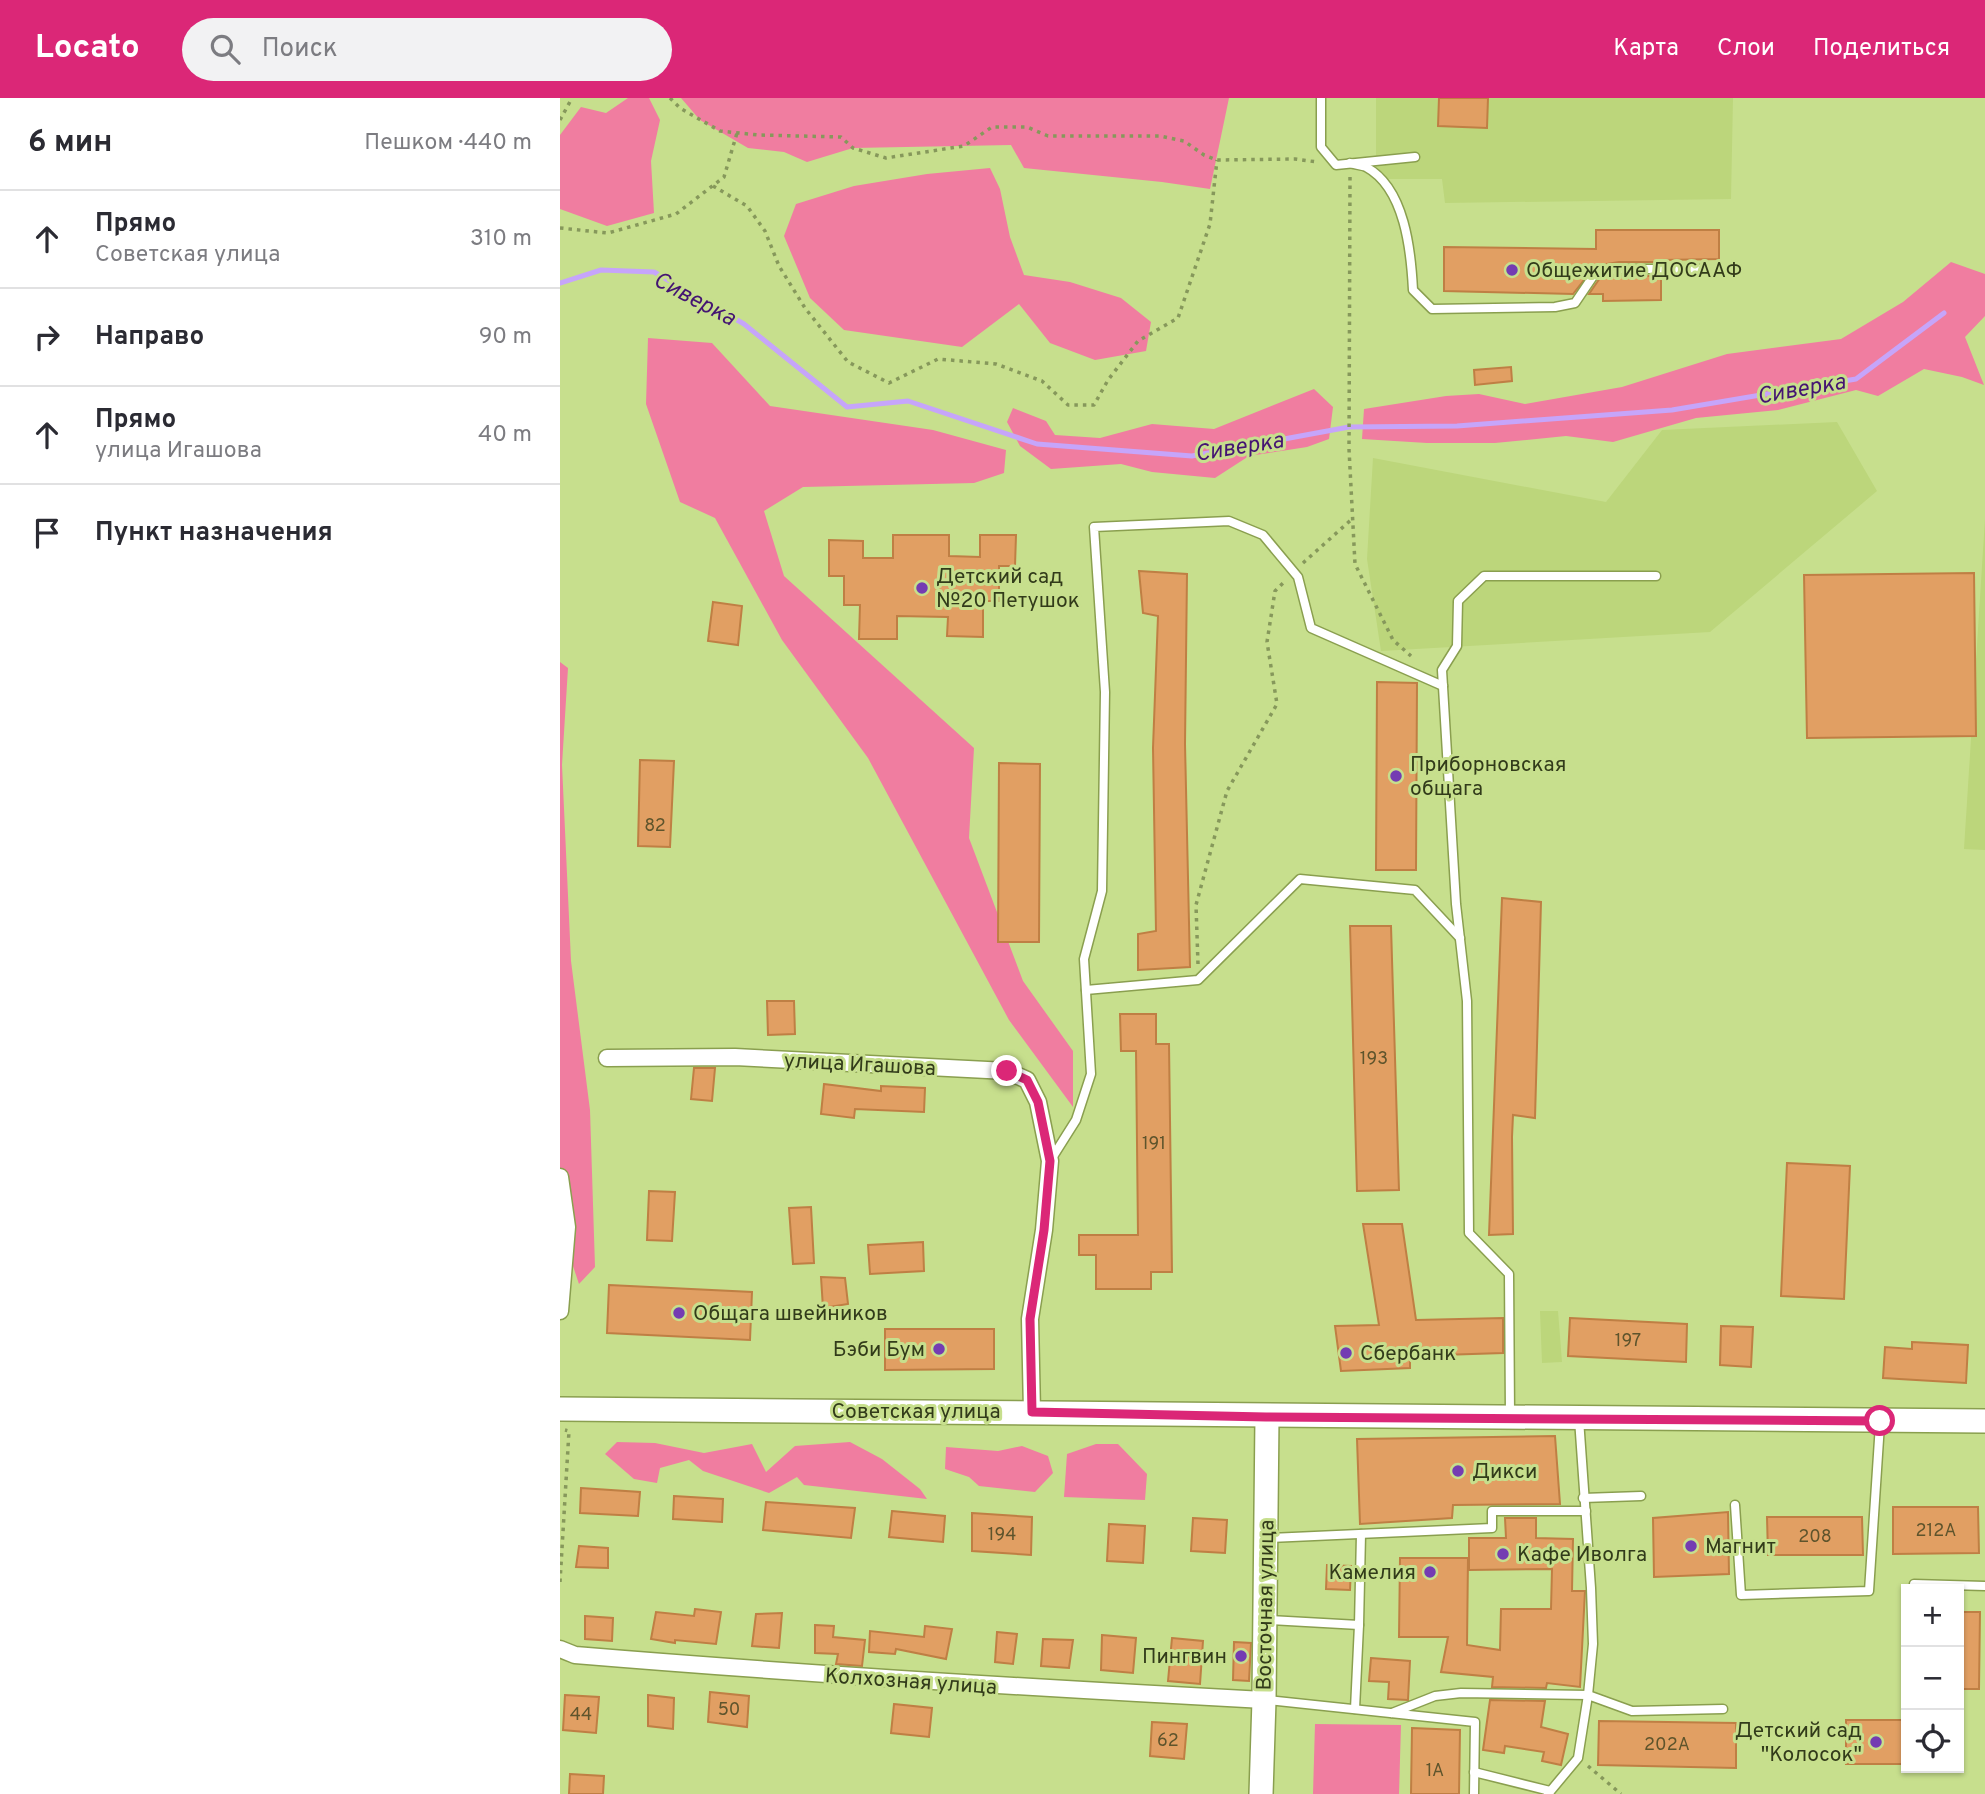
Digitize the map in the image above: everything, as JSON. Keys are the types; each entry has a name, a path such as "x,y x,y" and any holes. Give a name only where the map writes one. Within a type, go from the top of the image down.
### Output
{"main road":[{"name":"Советская улица","path":"560,1409 1510,1418 1726,1424 1985,1421"},
{"name":"Восточная улица","path":"1261,1794 1266,1417"}],"street":[{"name":"улица Игашова","path":"607,1058 735,1057 1007,1071 1027,1080 1038,1102 1050,1161 1044,1230 1030,1319 1032,1412"},
{"path":"560,1177 567,1227 560,1311"},
{"name":"Колхозная улица","path":"560,1649 575,1656 738,1669 1264,1700"}],"lane":[{"path":"1321,98 1321,147 1336,165 1415,157"},
{"path":"1350,163 1366,167 1392,190 1411,248 1413,290 1432,309 1555,307 1575,303 1596,272 1619,269 1701,269"},
{"path":"1050,1161 1076,1120 1091,1074 1084,959 1101,891 1105,692 1094,527 1228,521 1263,535 1298,577 1311,628 1443,686"},
{"path":"1510,1418 1510,1273 1469,1233 1466,1001 1442,670 1457,646 1458,601 1484,576 1656,576"},
{"path":"1086,990 1198,980 1300,880 1415,890 1460,938"},
{"path":"1474,1772 1549,1792 1578,1758 1593,1644 1579,1419"},
{"path":"1735,1505 1741,1595 1869,1591 1880,1421"},
{"path":"1583,1498 1641,1496"},
{"path":"1266,1539 1492,1528 1492,1511 1586,1511"},
{"path":"1355,1709 1361,1534"},
{"path":"1964,1585 1985,1586"},
{"path":"1265,1620 1359,1625"},
{"path":"1392,1713 1435,1696 1461,1693 1588,1695 1632,1711 1723,1709"},
{"path":"1264,1700 1475,1721 1474,1794"}],"path":[{"path":"560,120 572,98"},
{"path":"670,98 680,108 720,131 841,136 853,148 886,159 964,146 992,127 1027,127 1048,136 1160,136 1184,141 1204,155 1217,160 1295,159 1336,165"},
{"path":"560,228 608,233 676,214 724,177 737,133"},
{"path":"713,186 747,206 765,231 779,266 805,308 848,362 889,383 938,359 996,364 1042,381 1068,405 1094,405 1108,380 1138,341 1178,318 1210,224 1217,160"},
{"path":"1350,163 1349,449 1355,564 1393,640 1413,658"},
{"path":"1198,980 1196,905 1227,791 1277,704 1267,642 1275,591 1293,571 1353,518"},
{"path":"560,1429 569,1431 560,1582"},
{"path":"1578,1758 1621,1794"}],"shaded area":[{"path":"628,98 649,98 660,120 651,161 654,213 607,226 560,209 560,135 581,107 606,113"},
{"path":"681,98 1229,98 1210,189 1024,168 1011,145 853,148 807,162 784,152 748,148 700,120"},
{"path":"1376,98 1733,98 1731,199 1445,203 1442,179 1376,179"},
{"path":"990,168 1000,189 1010,237 1024,275 1070,282 1121,298 1151,322 1146,351 1095,360 1050,343 1019,304 962,347 844,330 810,298 784,236 796,204 854,186 927,174"},
{"path":"1951,262 1985,274 1985,316 1965,337 1984,385 1924,369 1878,396 1856,390 1778,410 1696,418 1613,442 1566,436 1495,443 1362,439 1364,409 1446,396 1479,394 1525,404 1622,387 1727,354 1841,339 1903,302"},
{"path":"648,338 712,343 770,406 933,430 1006,450 1004,473 974,483 803,487 764,511 784,576 974,748 969,838 1023,981 1073,1051 1073,1107 1009,1020 868,758 782,640 715,518 680,502 646,404"},
{"path":"1314,389 1333,407 1329,439 1307,447 1249,456 1215,478 1152,472 1121,464 1051,469 1020,446 1007,422 1013,408 1046,421 1055,435 1100,438 1152,424 1214,429"},
{"path":"1837,422 1877,491 1710,632 1381,651 1367,559 1373,458 1606,502 1662,430"},
{"path":"1985,519 1985,850 1964,849"},
{"path":"560,662 568,668 562,765 571,961 590,1110 595,1267 579,1284 560,1227"},
{"path":"1540,1311 1558,1311 1562,1362 1542,1363"},
{"path":"617,1442 655,1443 704,1453 752,1444 766,1472 795,1446 850,1442 882,1459 920,1489 927,1499 804,1485 797,1477 769,1493 703,1471 689,1460 660,1468 657,1483 634,1479 605,1454"},
{"path":"1096,1444 1118,1444 1147,1474 1145,1500 1064,1497 1067,1454"},
{"path":"1022,1446 1048,1456 1053,1473 1035,1492 979,1486 969,1477 945,1469 946,1447 998,1451"},
{"path":"1315,1724 1401,1725 1399,1794 1313,1794"}],"building":[{"path":"1439,98 1488,98 1487,128 1438,126"},
{"path":"1596,230 1719,230 1719,259 1619,262 1595,266 1573,294 1444,291 1444,247 1596,249"},
{"path":"1661,276 1661,300 1603,301 1603,294 1589,294 1600,278"},
{"path":"1511,367 1512,381 1475,385 1474,370"},
{"name":"Детский сад №20 Петушок","path":"893,535 949,535 949,556 980,557 980,535 1016,535 1015,566 999,566 999,601 983,601 983,637 947,636 948,617 897,616 897,639 859,639 860,605 844,605 844,576 829,576 829,540 863,541 863,558 893,558"},
{"path":"1139,571 1187,574 1185,744 1190,967 1138,970 1138,934 1156,931 1153,748 1158,616 1143,613"},
{"path":"1974,573 1976,736 1807,738 1804,575"},
{"path":"713,602 742,606 738,645 708,641"},
{"name":"Приборновская общага","path":"1377,682 1417,683 1416,870 1376,870"},
{"path":"640,760 674,761 670,847 638,846"},
{"path":"999,763 1040,764 1039,942 998,942"},
{"path":"1502,898 1541,902 1535,1118 1513,1115 1513,1234 1489,1235"},
{"path":"1350,926 1391,926 1399,1190 1357,1191"},
{"path":"767,1001 794,1001 795,1034 768,1035"},
{"path":"1120,1014 1156,1014 1156,1044 1169,1044 1172,1272 1151,1272 1151,1289 1096,1289 1096,1255 1079,1255 1079,1235 1138,1235 1136,1051 1121,1051"},
{"path":"694,1068 715,1068 712,1101 691,1099"},
{"path":"824,1084 881,1091 881,1086 925,1088 924,1112 855,1109 854,1118 821,1114"},
{"path":"1787,1163 1850,1166 1844,1299 1781,1296"},
{"path":"649,1191 675,1192 672,1241 647,1240"},
{"path":"811,1207 814,1263 793,1264 789,1208"},
{"path":"1363,1224 1402,1224 1416,1320 1503,1318 1503,1353 1410,1356 1410,1368 1341,1371 1335,1326 1379,1325"},
{"path":"923,1242 924,1271 870,1274 868,1245"},
{"path":"821,1277 845,1278 848,1304 823,1308"},
{"name":"Общага швейников","path":"609,1285 752,1292 750,1340 607,1333"},
{"path":"1570,1318 1687,1324 1686,1362 1568,1356"},
{"path":"1721,1326 1753,1327 1751,1367 1720,1365"},
{"name":"Бэби Бум","path":"885,1329 994,1329 994,1369 885,1370"},
{"path":"1912,1342 1968,1345 1966,1383 1883,1378 1885,1347 1912,1349"},
{"name":"Дикси","path":"1555,1436 1560,1504 1453,1505 1452,1518 1360,1524 1357,1439"},
{"path":"581,1488 640,1492 638,1516 580,1513"},
{"path":"674,1496 723,1499 722,1522 673,1519"},
{"path":"766,1502 855,1508 851,1538 763,1530"},
{"path":"1893,1507 1978,1507 1979,1553 1893,1554"},
{"path":"892,1511 945,1516 943,1542 889,1537"},
{"name":"Магнит","path":"1728,1512 1729,1574 1654,1577 1653,1518"},
{"path":"972,1513 1032,1517 1031,1555 972,1551"},
{"path":"1767,1517 1862,1517 1863,1555 1768,1555"},
{"path":"1193,1518 1227,1520 1225,1553 1191,1551"},
{"path":"1505,1518 1536,1518 1536,1538 1573,1539 1572,1591 1585,1591 1580,1687 1547,1683 1546,1688 1492,1687 1493,1677 1441,1672 1448,1637 1399,1637 1400,1558 1468,1558 1467,1645 1500,1650 1501,1609 1551,1609 1552,1569 1469,1570 1469,1538 1506,1538"},
{"path":"1109,1524 1145,1526 1143,1563 1107,1561"},
{"path":"579,1546 608,1548 608,1568 576,1567"},
{"path":"1327,1565 1351,1566 1350,1590 1326,1589"},
{"path":"695,1609 721,1612 716,1644 675,1640 675,1643 651,1639 656,1612 694,1616"},
{"path":"1964,1612 1980,1612 1979,1689 1964,1689"},
{"path":"782,1613 779,1648 752,1646 756,1614"},
{"path":"585,1616 613,1618 612,1641 585,1639"},
{"path":"815,1625 834,1626 833,1637 865,1640 862,1666 836,1664 838,1654 815,1653"},
{"path":"925,1626 952,1629 946,1659 896,1649 895,1654 869,1652 870,1631 924,1637"},
{"path":"997,1632 1017,1634 1013,1664 995,1662"},
{"path":"1102,1635 1136,1638 1133,1673 1101,1670"},
{"path":"1172,1638 1203,1641 1200,1684 1168,1681"},
{"path":"1043,1639 1073,1640 1069,1668 1041,1666"},
{"path":"1234,1642 1251,1643 1249,1681 1233,1680"},
{"path":"1371,1658 1410,1661 1408,1700 1388,1699 1389,1682 1369,1681"},
{"path":"710,1692 749,1696 747,1727 708,1722"},
{"path":"565,1695 599,1697 596,1733 563,1730"},
{"path":"648,1695 674,1698 673,1729 648,1726"},
{"path":"1490,1700 1545,1701 1541,1727 1568,1734 1561,1765 1542,1761 1544,1752 1505,1746 1504,1753 1483,1750"},
{"path":"894,1704 932,1708 929,1737 891,1733"},
{"name":"Детский сад \"Колосок\"","path":"1846,1720 1901,1720 1901,1764 1846,1764"},
{"path":"1599,1721 1736,1723 1736,1768 1598,1765"},
{"path":"1152,1722 1187,1724 1184,1759 1150,1756"},
{"path":"1412,1728 1460,1730 1459,1794 1411,1794"},
{"path":"570,1774 604,1776 603,1794 569,1794"}],"waterway":[{"name":"Сиверка","path":"560,283 601,270 654,272 744,324 847,407 908,401 1037,444 1192,456 1349,427 1457,426 1672,410 1856,379 1944,313"}],"place":[{"name":"Общежитие ДОСААФ","path":"1512,270"},
{"name":"Детский сад №20 Петушок","path":"922,588"},
{"name":"Приборновская общага","path":"1396,776"},
{"name":"Общага швейников","path":"679,1313"},
{"name":"Бэби Бум","path":"939,1349"},
{"name":"Сбербанк","path":"1346,1353"},
{"name":"Дикси","path":"1458,1471"},
{"name":"Магнит","path":"1691,1546"},
{"name":"Кафе Иволга","path":"1503,1554"},
{"name":"Камелия","path":"1430,1572"},
{"name":"Пингвин","path":"1241,1656"},
{"name":"Детский сад \"Колосок\"","path":"1876,1742"}],"route":[{"path":"1007,1071 1027,1080 1038,1102 1050,1161 1044,1230 1030,1319 1032,1412 1266,1417 1880,1421"}]}
